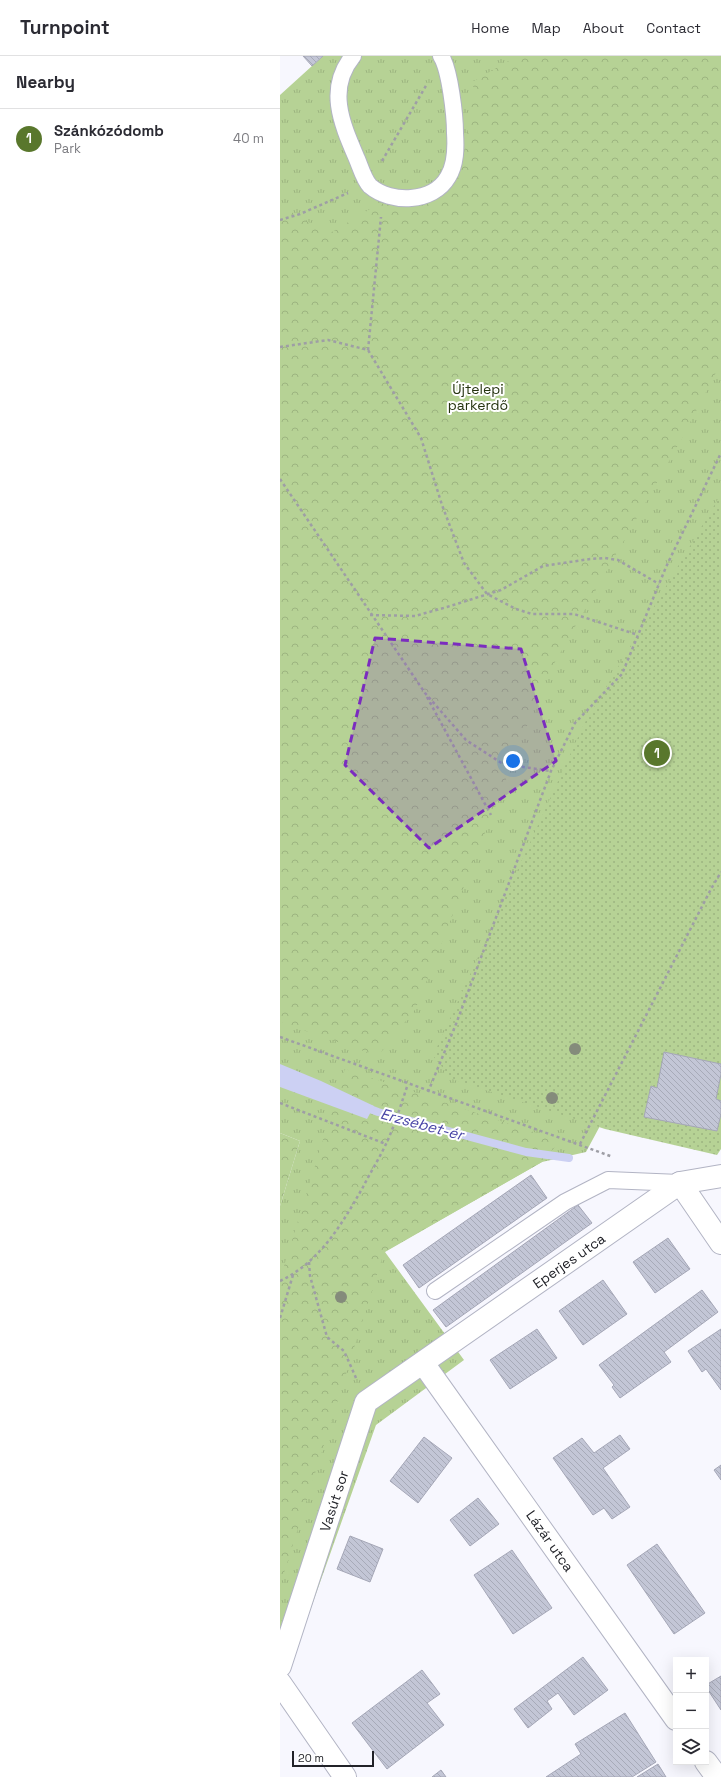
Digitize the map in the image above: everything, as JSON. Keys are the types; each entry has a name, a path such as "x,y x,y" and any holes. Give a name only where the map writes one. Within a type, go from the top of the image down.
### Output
{"street":[{"name":"Eperjes utca","path":"423,1362 680,1183 721,1176"},
{"path":"680,1183 721,1243"},
{"path":"366,1402 423,1362"},
{"name":"Lázár utca","path":"423,1362 673,1715"},
{"name":"Vasút sor","path":"280,1666 366,1402"},
{"path":"280,1682 345,1777"},
{"path":"708,1765 717,1777 721,1774"}],"lane":[{"path":"353,56 342,72 338,90 341,116 346,133 368,184 383,194 402,198 424,196 441,186 448,179 454,160 455,129 449,82 443,57"},
{"path":"435,1291 565,1202 608,1180 680,1183"}],"path":[{"path":"280,220 300,214 368,184 443,57"},
{"path":"383,194 368,350 421,438 442,505 464,562 487,594 516,609 532,614 574,614 638,635"},
{"path":"280,347 328,340 368,350"},
{"path":"428,1092 551,771 574,723 622,674 659,584 721,452"},
{"path":"280,479 370,615 425,693 466,740 502,764 551,771"},
{"path":"370,615 415,616 448,608 501,590 543,566 570,561 605,558 618,560 659,584"},
{"path":"425,693 491,815"},
{"path":"280,1038 428,1092 580,1144 721,872"},
{"path":"280,1281 293,1275 309,1262 325,1247 338,1230 386,1144 408,1084"},
{"path":"280,1103 386,1144"},
{"path":"309,1262 310,1276 327,1337 344,1351 366,1402"},
{"path":"280,1318 293,1275"}],"highlighted area":[{"path":"375,638 521,649 556,761 429,848 345,765"}],"green space":[{"path":"323,56 721,56 721,901 586,1152 542,1162 385,1252 464,1360 376,1425 280,1695 280,1206 300,1141 280,1133 280,95"},
{"name":"Újtelepi parkerdő","path":"517,56 719,56 721,58 721,363 681,440 546,678 416,1008 378,1056 280,1022 280,205 310,223 332,232 380,203 415,208 445,187 465,151 474,81"},
{"path":"721,494 721,1149 717,1155 605,1129 452,1079 433,1056 584,724"},
{"path":"345,1069 560,1141 542,1162 384,1252 280,1586 280,1279"},
{"path":"280,1133 300,1141 280,1206"}],"water":[{"path":"280,1064 321,1081 374,1106 367,1119 280,1087"}],"building":[{"path":"303,56 323,56 312,66"},
{"path":"664,1052 721,1064 721,1074 716,1099 721,1101 721,1114 717,1131 644,1117 651,1086 657,1088"},
{"path":"531,1175 547,1198 419,1288 403,1265"},
{"path":"578,1205 592,1223 446,1327 433,1310"},
{"path":"668,1238 690,1269 655,1293 633,1262"},
{"path":"603,1280 627,1314 583,1345 559,1311"},
{"path":"702,1290 718,1312 664,1352 671,1362 620,1398 612,1387 614,1385 599,1365"},
{"path":"537,1329 557,1358 510,1389 490,1360"},
{"path":"721,1329 721,1390 706,1369 702,1372 688,1351"},
{"path":"620,1435 630,1449 603,1468 630,1507 612,1519 604,1508 593,1515 553,1458 582,1438 594,1453"},
{"path":"424,1437 452,1458 418,1503 390,1481"},
{"path":"721,1465 721,1480 714,1470"},
{"path":"478,1498 499,1524 470,1546 450,1520"},
{"path":"350,1536 383,1549 370,1582 337,1569"},
{"path":"657,1544 705,1613 674,1634 627,1565"},
{"path":"512,1550 552,1608 513,1634 474,1575"},
{"path":"583,1657 608,1690 574,1715 558,1693 547,1701 552,1709 528,1728 514,1709"},
{"path":"422,1670 440,1694 427,1703 444,1725 387,1769 352,1723"},
{"path":"721,1676 721,1710 709,1692 709,1683"},
{"path":"625,1713 656,1762 632,1777 546,1777 581,1754 575,1744"},
{"path":"658,1764 666,1777 637,1777"},
{"path":"441,1770 446,1777 432,1777"}],"waterway":[{"name":"Erzsébet-ér","path":"362,1106 378,1112 526,1152 569,1158"}],"place":[{"name":"Szánkózódomb","path":"657,753"}]}
